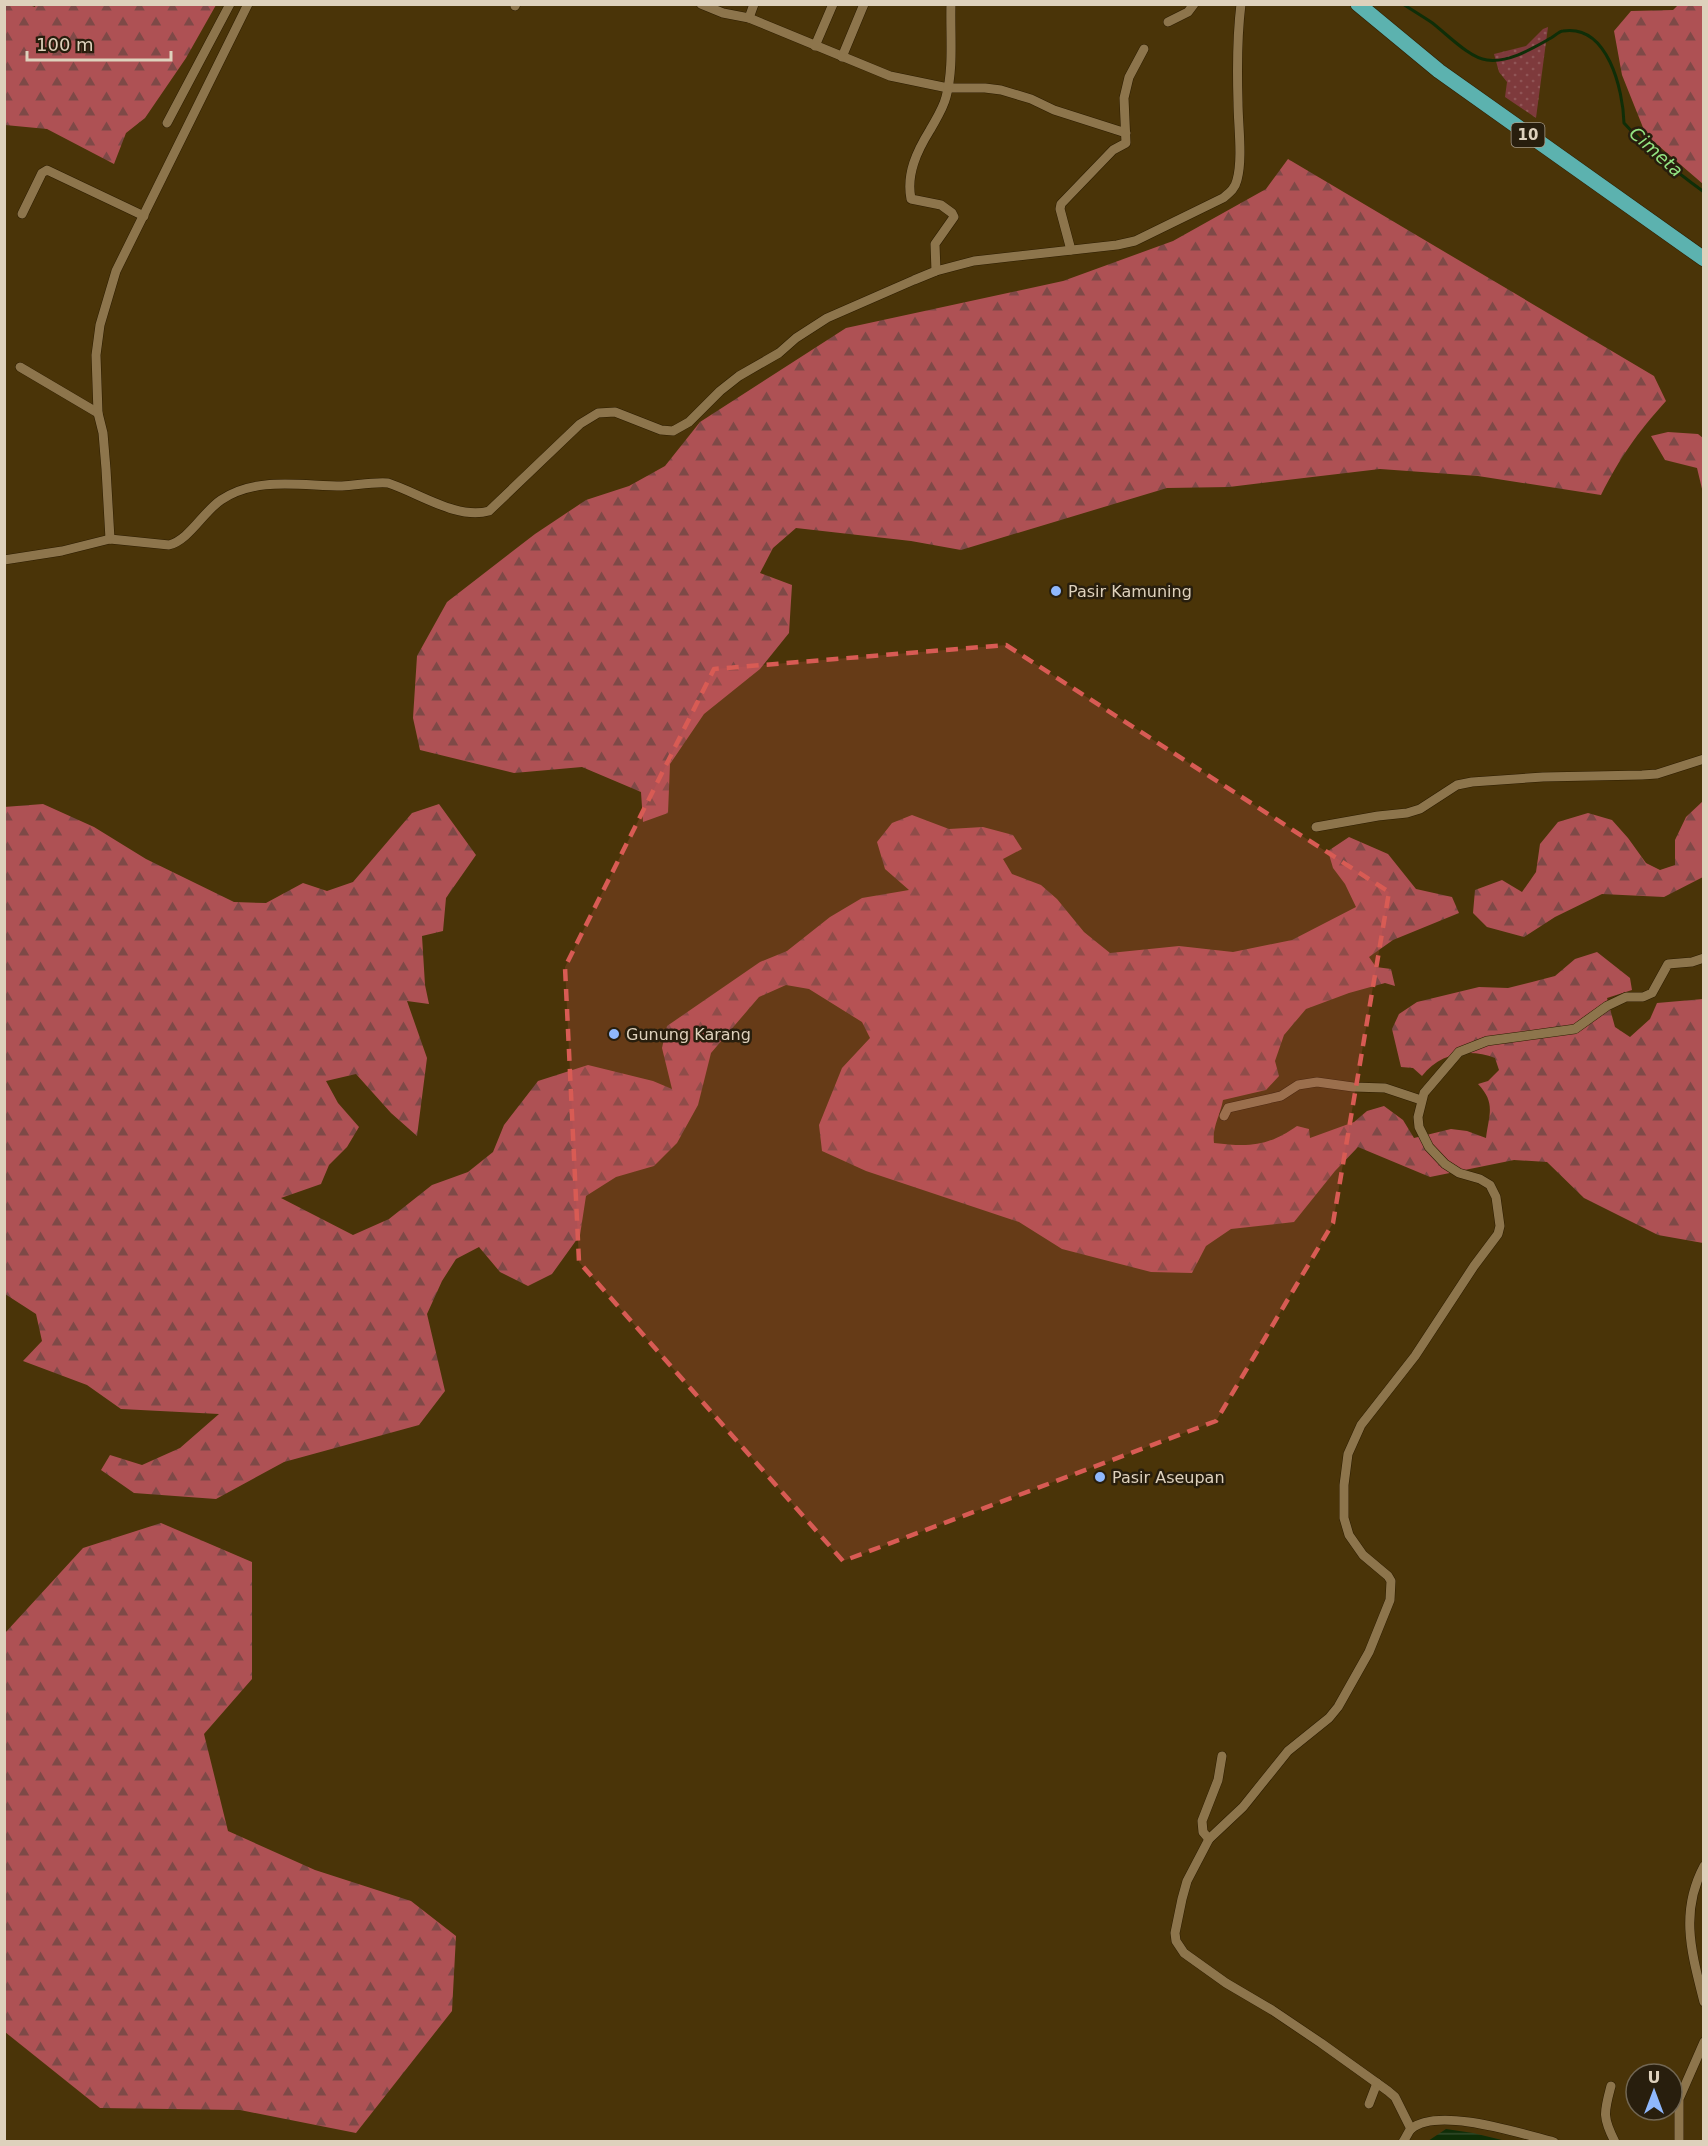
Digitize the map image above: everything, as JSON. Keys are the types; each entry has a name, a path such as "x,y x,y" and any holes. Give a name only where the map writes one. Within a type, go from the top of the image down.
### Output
{"highway":[{"name":"10","path":"1358,4 1439,71 1704,259"}],"street":[{"path":"167,123 230,4"},
{"path":"110,539 103,433 98,413 96,355 100,325 116,271 248,4"},
{"path":"701,4 723,13 748,18 890,76 948,88 1001,90 1031,99 1054,111 1126,133"},
{"path":"748,18 754,4"},
{"path":"815,46 833,4"},
{"path":"842,57 864,4"},
{"path":"936,271 935,244 954,217 941,205 911,199 909,189 913,164 942,110 948,88 951,4"},
{"path":"1168,22 1188,12 1194,4"},
{"path":"4,560 62,551 110,539 175,544 181,541 220,501 245,489 268,485 345,486 388,483 458,512 489,511 590,417 604,412 615,412 661,430 673,431 689,422 720,391 739,376 779,353 796,338 827,318 936,271 974,261 1135,241 1223,198 1232,190 1239,171 1238,31 1241,4"},
{"path":"1071,250 1060,209 1061,204 1113,150 1124,144 1127,85 1144,49"},
{"path":"22,214 42,173 47,170 144,216"},
{"path":"20,368 98,413"},
{"path":"1316,827 1407,813 1420,809 1457,785 1472,782 1543,777 1657,774 1704,759"},
{"path":"1411,2129 1395,2097 1272,2010 1192,1960 1179,1947 1175,1933 1182,1899 1192,1872 1209,1839 1243,1807 1288,1751 1333,1712 1369,1652 1390,1600 1391,1581 1355,1546 1344,1518 1344,1485 1348,1454 1361,1425 1415,1356 1474,1266 1498,1234 1500,1226 1496,1197 1490,1185 1480,1179 1459,1173 1445,1164 1429,1147 1419,1127 1421,1100 1429,1086 1459,1052 1487,1041 1575,1029 1607,1006 1626,997 1652,993 1668,964 1692,962 1704,958"},
{"path":"1224,1116 1228,1108 1281,1096 1298,1085 1317,1082 1353,1087 1385,1088 1421,1100"},
{"path":"1209,1839 1203,1832 1202,1821 1218,1780 1222,1756"},
{"path":"1704,1866 1692,1893 1689,1931 1694,1968 1704,2002"},
{"path":"1679,2142 1679,2099 1704,2042"},
{"path":"1369,2104 1377,2083"},
{"path":"1611,2086 1605,2115 1606,2123 1615,2142"},
{"path":"1403,2142 1411,2129 1429,2121 1446,2119 1478,2123 1554,2142"}],"highlighted area":[{"path":"1006,645 1389,892 1333,1223 1216,1421 843,1561 579,1262 565,967 714,669"}],"shaded area":[{"path":"1548,27 1536,118 1505,97 1507,82 1499,72 1494,54 1526,46"},
{"path":"1446,2129 1473,2133 1506,2141 1428,2141"}],"green space":[{"path":"36,4 216,5 186,58 145,118 126,133 114,164 47,129 5,125 5,5 35,7"},
{"path":"1679,4 1703,5 1703,184 1646,135 1622,75 1614,31 1631,11 1673,10"},
{"path":"1288,159 1654,376 1666,401 1630,445 1601,495 1478,476 1380,469 1229,487 1167,488 961,550 911,541 796,528 773,548 760,573 792,585 789,633 760,669 704,714 670,764 668,813 643,822 641,792 582,767 514,773 420,750 413,718 417,656 447,602 535,534 586,500 629,486 665,466 700,422 846,328 1063,281 1173,241 1266,189"},
{"path":"1668,432 1698,434 1703,438 1703,493 1697,468 1665,460 1651,436"},
{"path":"1703,801 1703,877 1664,897 1602,894 1555,917 1524,937 1487,927 1473,913 1475,890 1502,880 1522,892 1536,872 1540,844 1558,822 1588,813 1612,820 1646,863 1660,870 1675,865 1675,840 1686,817"},
{"path":"43,804 94,827 146,859 234,902 266,903 303,883 327,891 353,882 412,813 439,804 476,855 446,898 443,931 422,936 425,985 429,1004 407,1001 427,1058 417,1136 391,1113 356,1074 326,1081 338,1103 359,1127 347,1147 329,1165 321,1184 281,1198 353,1235 389,1219 432,1185 468,1172 493,1152 504,1125 538,1081 588,1065 653,1081 672,1089 662,1048 667,1026 760,962 787,951 830,917 862,898 909,890 885,869 877,842 892,823 912,815 949,829 983,827 1013,835 1022,849 1003,859 1012,874 1041,885 1057,899 1084,932 1110,953 1179,946 1233,952 1292,940 1356,907 1345,884 1333,868 1328,851 1349,837 1388,854 1416,889 1452,897 1459,913 1393,940 1369,957 1376,967 1391,969 1395,986 1385,983 1306,1009 1284,1035 1275,1061 1279,1076 1266,1090 1223,1100 1215,1127 1214,1143 1248,1145 1267,1142 1297,1126 1309,1129 1310,1138 1354,1122 1367,1111 1384,1106 1403,1120 1414,1138 1451,1129 1467,1131 1486,1138 1490,1109 1487,1097 1478,1084 1488,1081 1499,1070 1495,1058 1475,1053 1456,1055 1437,1062 1422,1076 1413,1068 1401,1067 1392,1029 1399,1014 1417,1002 1479,987 1508,988 1555,976 1575,959 1597,952 1630,978 1632,990 1607,998 1615,1027 1630,1037 1650,1019 1657,1003 1703,999 1703,1243 1658,1235 1584,1198 1547,1162 1514,1160 1430,1177 1358,1147 1335,1171 1294,1222 1231,1229 1206,1246 1192,1273 1151,1272 1062,1249 1019,1222 866,1171 822,1151 819,1125 842,1068 870,1038 862,1022 809,989 786,985 759,997 711,1053 698,1105 677,1143 654,1166 616,1177 586,1196 580,1235 552,1274 528,1286 500,1272 479,1247 456,1259 442,1281 427,1314 445,1391 419,1425 284,1462 216,1499 134,1493 101,1470 110,1455 142,1465 180,1448 219,1414 121,1409 87,1385 23,1361 42,1341 36,1314 5,1294 4,807"},
{"path":"161,1523 252,1562 252,1679 204,1734 228,1831 315,1870 411,1901 456,1936 452,2011 356,2133 240,2110 100,2108 5,2032 5,1633 83,1548"}],"waterway":[{"name":"Cimeta","path":"1403,4 1431,22 1465,50 1487,60 1504,59 1520,54 1562,31 1578,32 1591,38 1602,48 1610,62 1620,94 1624,123 1662,160 1704,192"}],"place":[{"name":"Pasir Kamuning","path":"1056,591"},
{"name":"Gunung Karang","path":"614,1034"},
{"name":"Pasir Aseupan","path":"1100,1477"}]}
